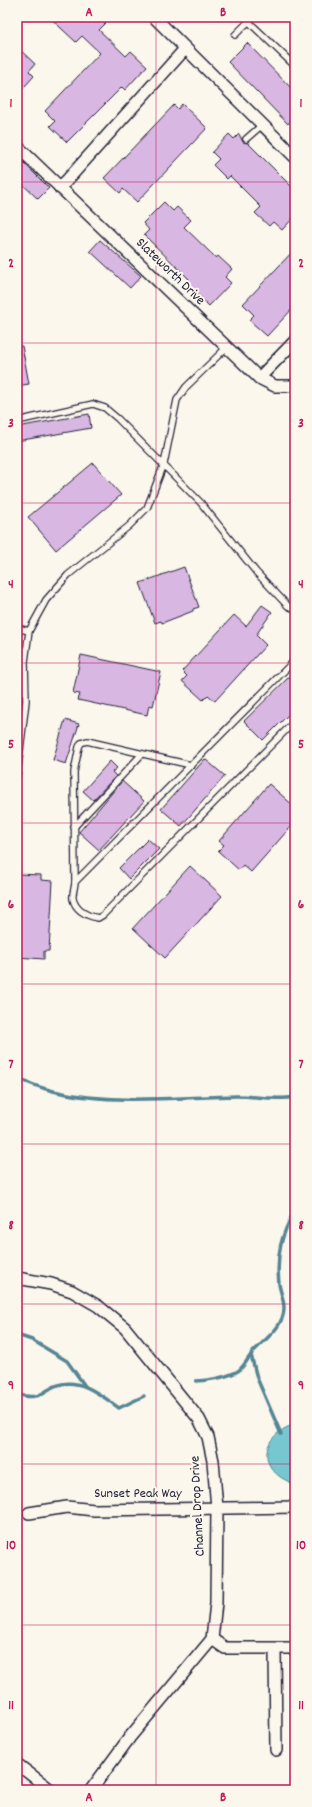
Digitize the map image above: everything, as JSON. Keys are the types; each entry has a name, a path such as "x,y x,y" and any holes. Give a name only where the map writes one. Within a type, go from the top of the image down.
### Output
{"street":[{"path":"155,18 295,157"},
{"path":"60,188 185,49"},
{"name":"Slateworth Drive","path":"17,146 259,378 275,386 295,386"},
{"path":"259,378 295,341"},
{"name":"Channel Drop Drive","path":"17,1278 51,1284 72,1291 98,1306 124,1328 200,1419 208,1437 213,1460 216,1508 216,1603 212,1639"},
{"name":"Sunset Peak Way","path":"29,1513 67,1507 94,1510 295,1507"},
{"path":"91,1790 130,1737 212,1639 225,1648 295,1648"},
{"path":"275,1649 276,1750"},
{"path":"17,1764 51,1790"}],"lane":[{"path":"235,35 253,17"},
{"path":"248,22 295,66"},
{"path":"246,139 262,125"},
{"path":"17,776 26,701 25,662 29,631 46,600 68,575 129,526 147,508 164,464 177,400 186,386 226,347"},
{"path":"17,421 93,404 105,408 164,464 202,503 256,572 288,606 295,609"},
{"path":"17,628 29,631"},
{"path":"75,882 294,661"},
{"path":"191,765 86,741 81,743 74,772 75,882 73,899 79,910 88,916 98,918 103,915 295,721"},
{"path":"74,827 142,754"}],"water":[{"path":"295,1424 295,1484 283,1478 274,1471 269,1463 267,1454 269,1445 274,1437 283,1430"}],"building":[{"path":"49,17 100,17 106,23 99,30 126,56 131,51 147,66 125,90 122,87 67,142 50,126 55,121 45,111 100,53 82,36 76,42"},
{"path":"247,43 295,92 295,116 288,124 228,62"},
{"path":"17,47 35,64 29,71 34,76 17,95"},
{"path":"182,104 207,128 137,202 123,189 120,193 104,178 174,105 178,109"},
{"path":"229,134 234,139 239,134 243,142 248,143 295,190 295,216 282,230 273,222 269,226 255,213 261,207 230,176 227,179 213,165 219,159 212,152"},
{"path":"22,161 49,188 38,199 17,179 17,166"},
{"path":"164,202 173,211 177,207 191,220 184,227 216,258 218,256 232,269 225,277 231,283 209,306 185,283 189,279 144,235 149,230 143,223"},
{"path":"100,240 141,276 130,288 90,251"},
{"path":"295,249 295,306 267,336 249,320 254,315 243,304"},
{"path":"17,346 22,346 29,384 17,386"},
{"path":"89,414 91,428 17,441 17,427"},
{"path":"93,463 121,495 56,550 28,517"},
{"path":"184,567 199,607 193,609 193,611 162,623 161,621 155,623 140,583"},
{"path":"262,605 272,612 256,635 266,645 215,701 208,695 203,700 182,681 187,676 182,671 234,615 246,626"},
{"path":"81,655 161,672 153,706 149,705 147,715 78,700 80,694 73,693"},
{"path":"290,676 295,681 295,708 263,740 244,721"},
{"path":"65,720 79,724 66,764 53,760"},
{"path":"205,759 225,776 181,826 161,809"},
{"path":"110,761 117,768 112,772 116,776 93,800 83,791"},
{"path":"122,781 144,801 99,850 79,832"},
{"path":"269,784 295,807 295,822 251,872 243,865 239,870 218,851 224,845 219,841"},
{"path":"148,839 159,849 129,879 119,868"},
{"path":"190,866 222,896 165,958 133,928"},
{"path":"17,874 41,875 41,880 53,881 49,951 44,951 44,959 17,957"}],"waterway":[{"path":"17,1078 46,1089 68,1094 116,1099 237,1096 273,1098 295,1097"},
{"path":"196,1381 223,1377 238,1371 281,1321 284,1308 278,1274 279,1254 286,1228 295,1210"},
{"path":"17,1335 32,1340 67,1361 85,1386"},
{"path":"251,1355 257,1378 281,1434"},
{"path":"17,1395 34,1397 55,1386 73,1383 89,1388 119,1408 144,1396"}]}
